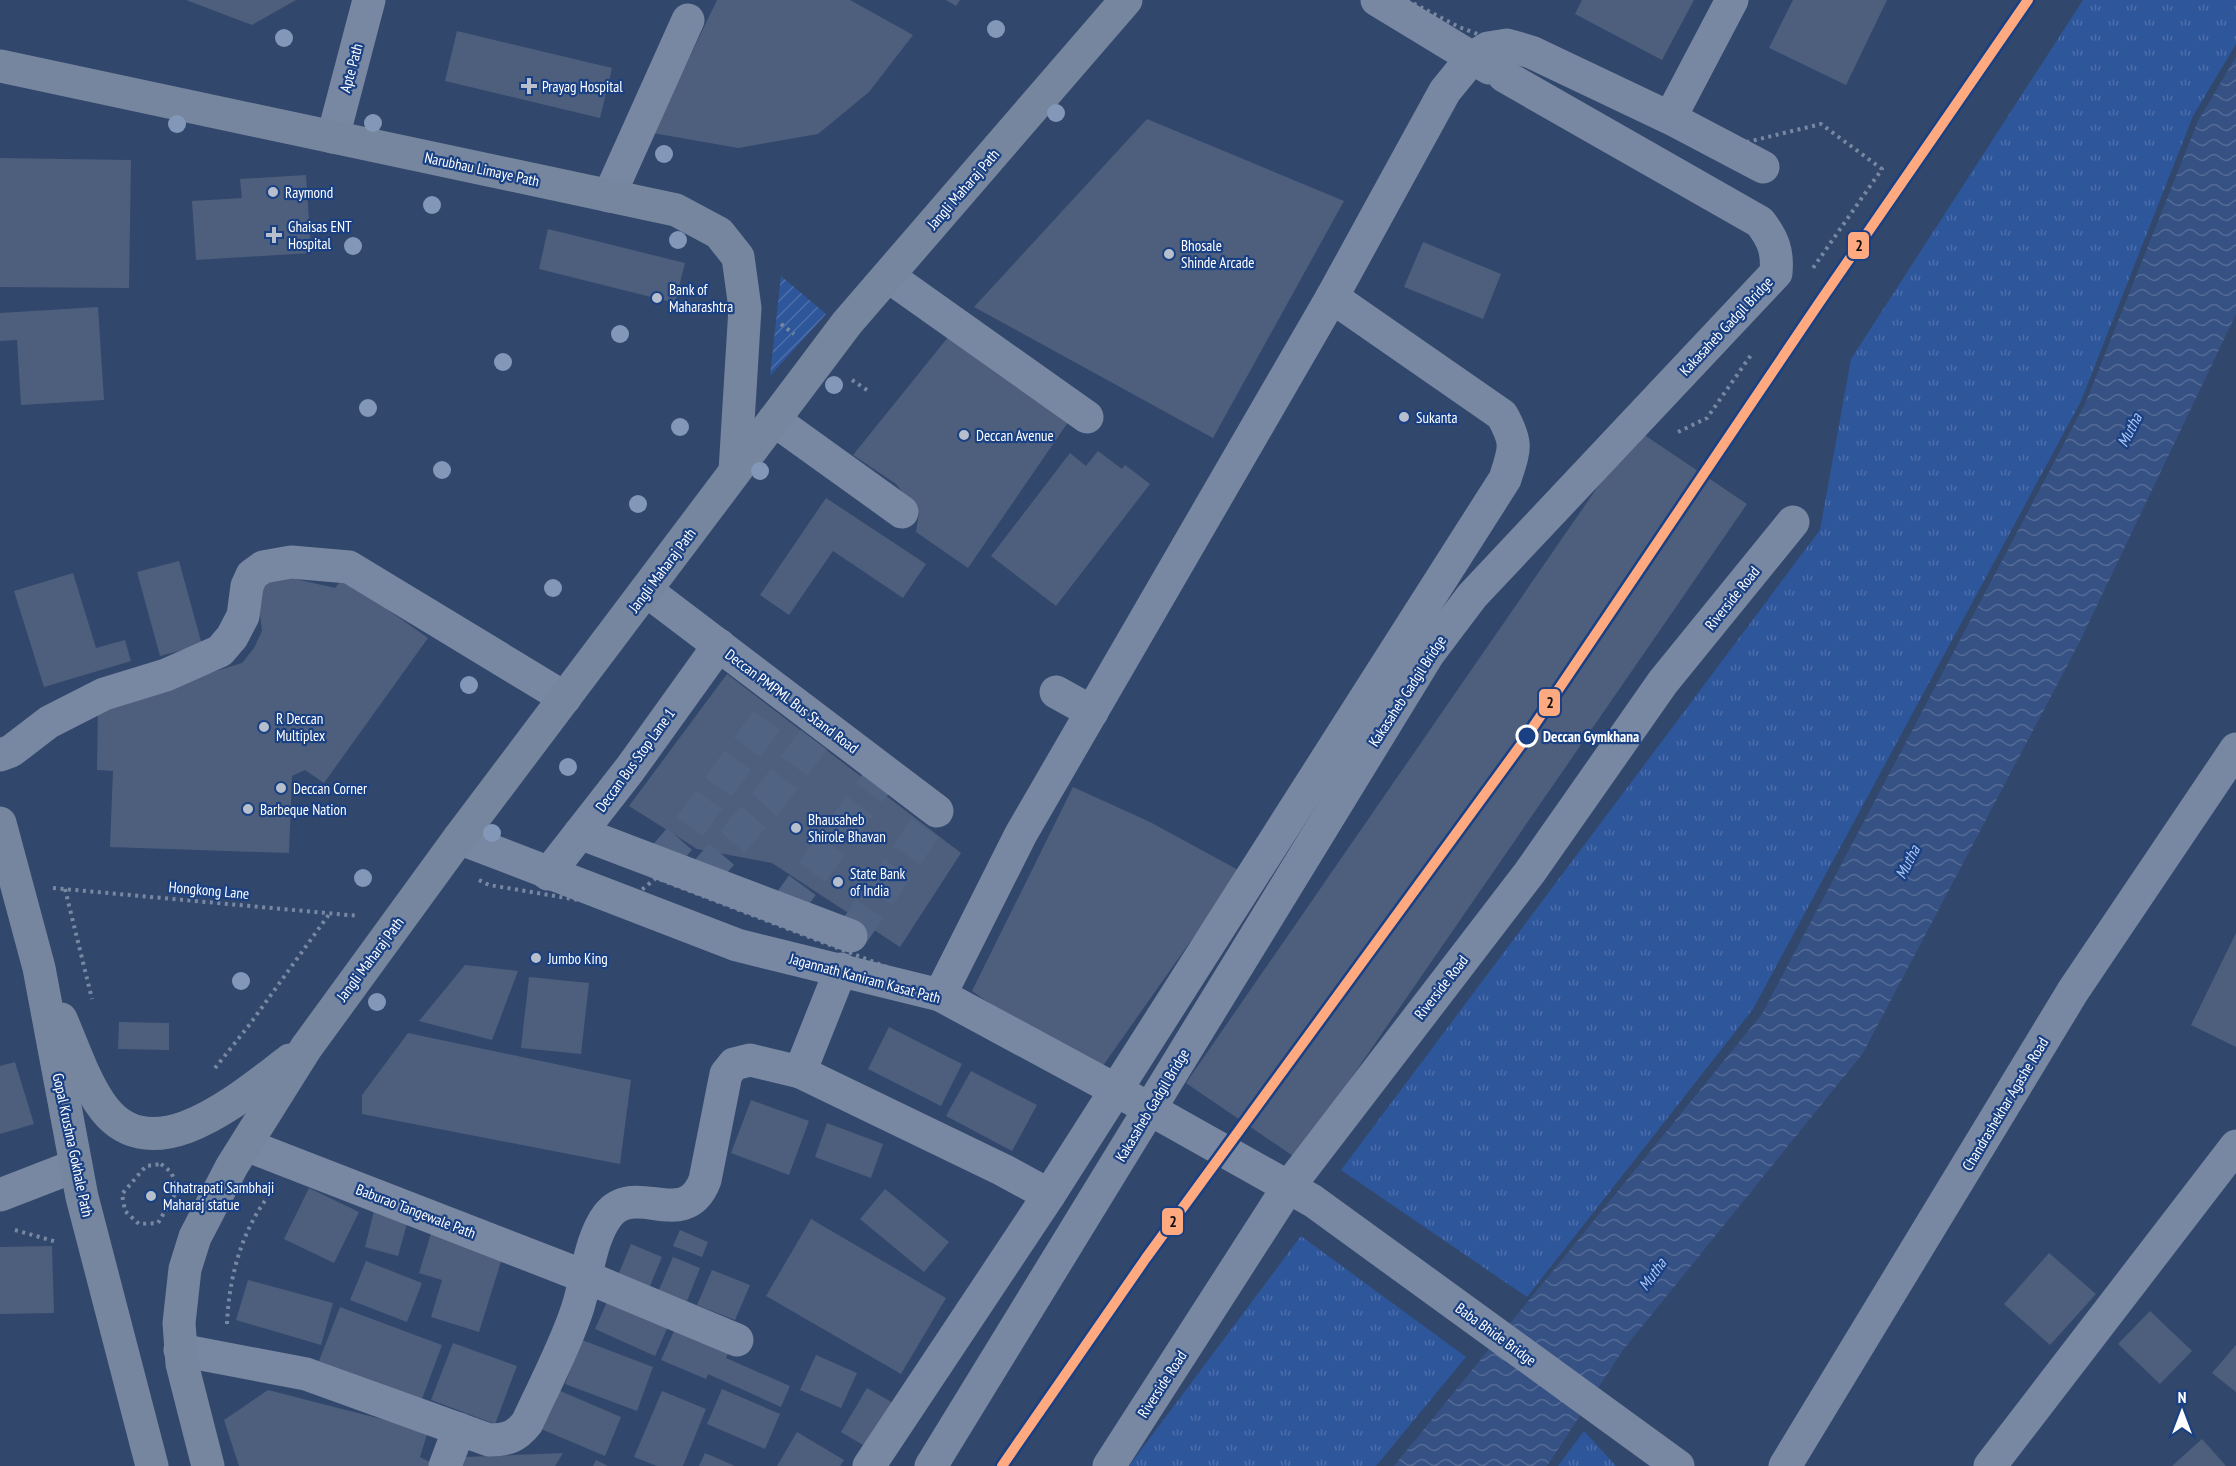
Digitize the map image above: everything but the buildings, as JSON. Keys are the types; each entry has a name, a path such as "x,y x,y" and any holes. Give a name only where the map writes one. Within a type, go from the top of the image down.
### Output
{"main road":[{"name":"Jangli Maharaj Path","path":"239,1156 306,1048 399,919 847,323 1126,0"},
{"name":"Narubhau Limaye Path","path":"0,66 676,210 719,233 738,257 745,308 735,471"},
{"name":"Gopal Krushna Gokhale Path","path":"0,823 39,968 75,1166 152,1466"},
{"path":"39,968 100,1104 116,1120 134,1131 176,1131 197,1125 222,1110 306,1048"},
{"path":"208,1466 182,1364 180,1336 185,1269 195,1237 239,1156"}],"street":[{"name":"Apte Path","path":"333,137 369,0"},
{"name":"Kakasaheb Gadgil Bridge","path":"931,1466 1429,653 1472,596 1776,273 1778,256 1772,237 1760,222 1472,58 1377,0"},
{"path":"1670,118 1732,0"},
{"path":"609,196 688,20"},
{"path":"940,995 1021,834 1332,297 1445,91 1472,58 1488,48 1507,45 1531,52 1670,118 1763,167"},
{"path":"888,276 1087,417"},
{"path":"869,1466 1049,1195 1120,1097 1498,489 1513,454 1514,436 1502,415 1332,297"},
{"path":"774,420 902,513"},
{"name":"Riverside Road","path":"1109,1466 1663,682 1793,522"},
{"path":"0,755 11,751 48,722 104,694 166,675 220,651 232,637 243,616 247,586 252,575 263,567 291,562 349,567 566,698"},
{"name":"Deccan PMPML Bus Stand Road","path":"647,591 937,812"},
{"name":"Deccan Bus Stop Lane 1","path":"548,874 719,645"},
{"path":"1056,693 1092,712"},
{"name":"Chandrashekhar Agashe Road","path":"1785,1466 2073,992 2236,749"},
{"path":"580,833 851,936"},
{"name":"Jagannath Kaniram Kasat Path","path":"459,838 737,945 940,995 1300,1195"},
{"path":"800,1072 841,969"},
{"path":"180,1336 226,1358 306,1374 489,1440 505,1440 518,1435 527,1423 577,1312 600,1229 609,1214 619,1206 637,1202 690,1203 700,1194 705,1180 726,1074 734,1064 750,1060 800,1072 1003,1170 1049,1195"},
{"path":"1990,1466 2236,1146"},
{"name":"Baburao Tangewale Path","path":"239,1156 586,1277 737,1340"},
{"path":"0,1195 75,1166"},
{"name":"Baba Bhide Bridge","path":"1300,1195 1678,1466"},
{"path":"445,1466 459,1429"}],"path":[{"path":"772,323 781,323 801,340"},
{"path":"852,380 867,390"},
{"path":"479,880 489,885 621,907 656,878 892,969 1082,1065 1120,1097"},
{"name":"Hongkong Lane","path":"16,884 399,919"},
{"path":"65,889 94,1007"},
{"path":"214,1069 250,1024 330,913"},
{"path":"161,1164 171,1172 178,1189 158,1222 139,1224 125,1211 122,1194 146,1166 161,1164"},
{"path":"11,1230 21,1230 59,1242 63,1251"},
{"path":"226,1358 229,1293 236,1260 249,1231"}],"green space":[{"path":"2083,0 2236,0 2236,44 2193,116 2081,401 1753,1009 1527,1297 1341,1170 1820,530 1851,359"},
{"path":"781,276 826,314 770,376"},
{"path":"1301,1236 1466,1357 1376,1466 1129,1466"},
{"path":"1584,1431 1616,1466 1558,1466"}],"water":[{"name":"Mutha","path":"2236,57 2236,314 2079,643 1863,1053 1623,1350 1547,1466 1394,1466 1762,1014 2085,404 2198,121"}],"tunnel":[{"path":"658,864 688,829 785,695"},
{"path":"700,879 765,804 825,725"},
{"path":"783,912 885,771"},
{"path":"851,936 937,811"}],"transit line":[{"name":"2","path":"1002,1466 1146,1258 1523,742 1819,303 2028,0"}],"place":[{"name":"Prayag Hospital","path":"529,86"},
{"name":"Raymond","path":"273,192"},
{"name":"Ghaisas ENT Hospital","path":"274,235"},
{"name":"Bhosale Shinde Arcade","path":"1169,254"},
{"name":"Bank of Maharashtra","path":"657,298"},
{"name":"Sukanta","path":"1404,417"},
{"name":"Deccan Avenue","path":"964,435"},
{"name":"R Deccan Multiplex","path":"264,727"},
{"name":"Deccan Gymkhana","path":"1527,736"},
{"name":"Deccan Corner","path":"281,788"},
{"name":"Barbeque Nation","path":"248,809"},
{"name":"Bhausaheb Shirole Bhavan","path":"796,828"},
{"name":"State Bank of India","path":"838,882"},
{"name":"Jumbo King","path":"536,958"},
{"name":"Chhatrapati Sambhaji Maharaj statue","path":"151,1196"}]}
